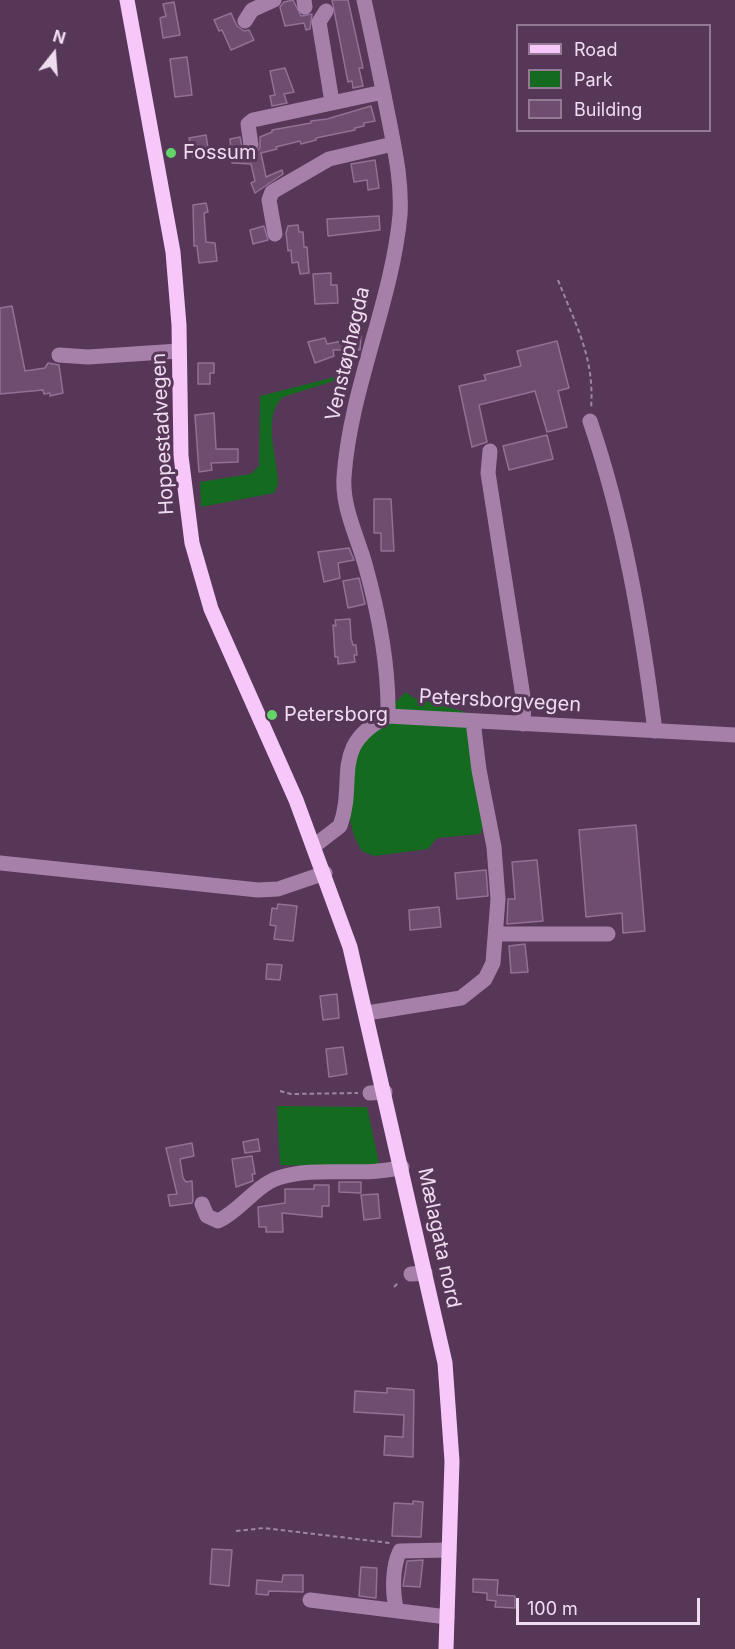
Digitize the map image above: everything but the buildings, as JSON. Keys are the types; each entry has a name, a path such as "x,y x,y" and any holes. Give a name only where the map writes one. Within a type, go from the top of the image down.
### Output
{"main road":[{"name":"Hoppestadvegen","path":"127,0 170,228 177,290 183,481 192,543 202,580 227,649 289,783 314,846"},
{"name":"Mælagata nord","path":"314,846 350,947 367,1013 377,1093 402,1167 418,1273 449,1399 452,1461 447,1649"}],"street":[{"name":"Venstøphøgda","path":"364,0 400,186 398,226 344,477 347,506 380,627 386,661 388,716"},
{"path":"245,21 252,9 269,1"},
{"path":"326,11 319,22 332,102"},
{"path":"251,145 250,122 383,92"},
{"path":"275,234 269,200 272,192 329,159 393,144"},
{"path":"59,355 88,357 179,351"},
{"path":"590,421 608,473 635,603 655,731"},
{"path":"490,451 488,473 524,703 523,724"},
{"path":"314,846 340,826 348,760 355,744 372,724 388,716"},
{"name":"Petersborgvegen","path":"388,716 735,735"},
{"path":"367,1013 461,998 484,979 493,963 497,934 494,847 479,770 473,720"},
{"path":"0,863 258,890 278,889 325,873"},
{"path":"497,934 608,934"},
{"path":"202,1204 207,1216 218,1221 278,1178 304,1173 373,1173 402,1167"},
{"path":"397,1611 394,1596 398,1555 403,1550 449,1550"},
{"path":"310,1600 447,1617"}],"path":[{"path":"558,280 585,344 590,362 592,377 590,421"},
{"path":"280,1091 291,1094 377,1093"},
{"path":"236,1531 264,1528 375,1540 393,1544 403,1550"}],"green space":[{"path":"339,376 337,380 283,397 276,405 272,438 278,484 274,493 201,507 200,482 251,474 259,466 260,396"},
{"path":"406,692 414,698 465,712 471,718 488,789 481,834 437,838 428,849 374,856 362,851 355,837 349,806 351,772 362,741 370,728"},
{"path":"277,1106 367,1107 380,1168 280,1165"}],"place":[{"name":"Fossum","path":"171,153"},
{"name":"Petersborg","path":"272,715"}]}
